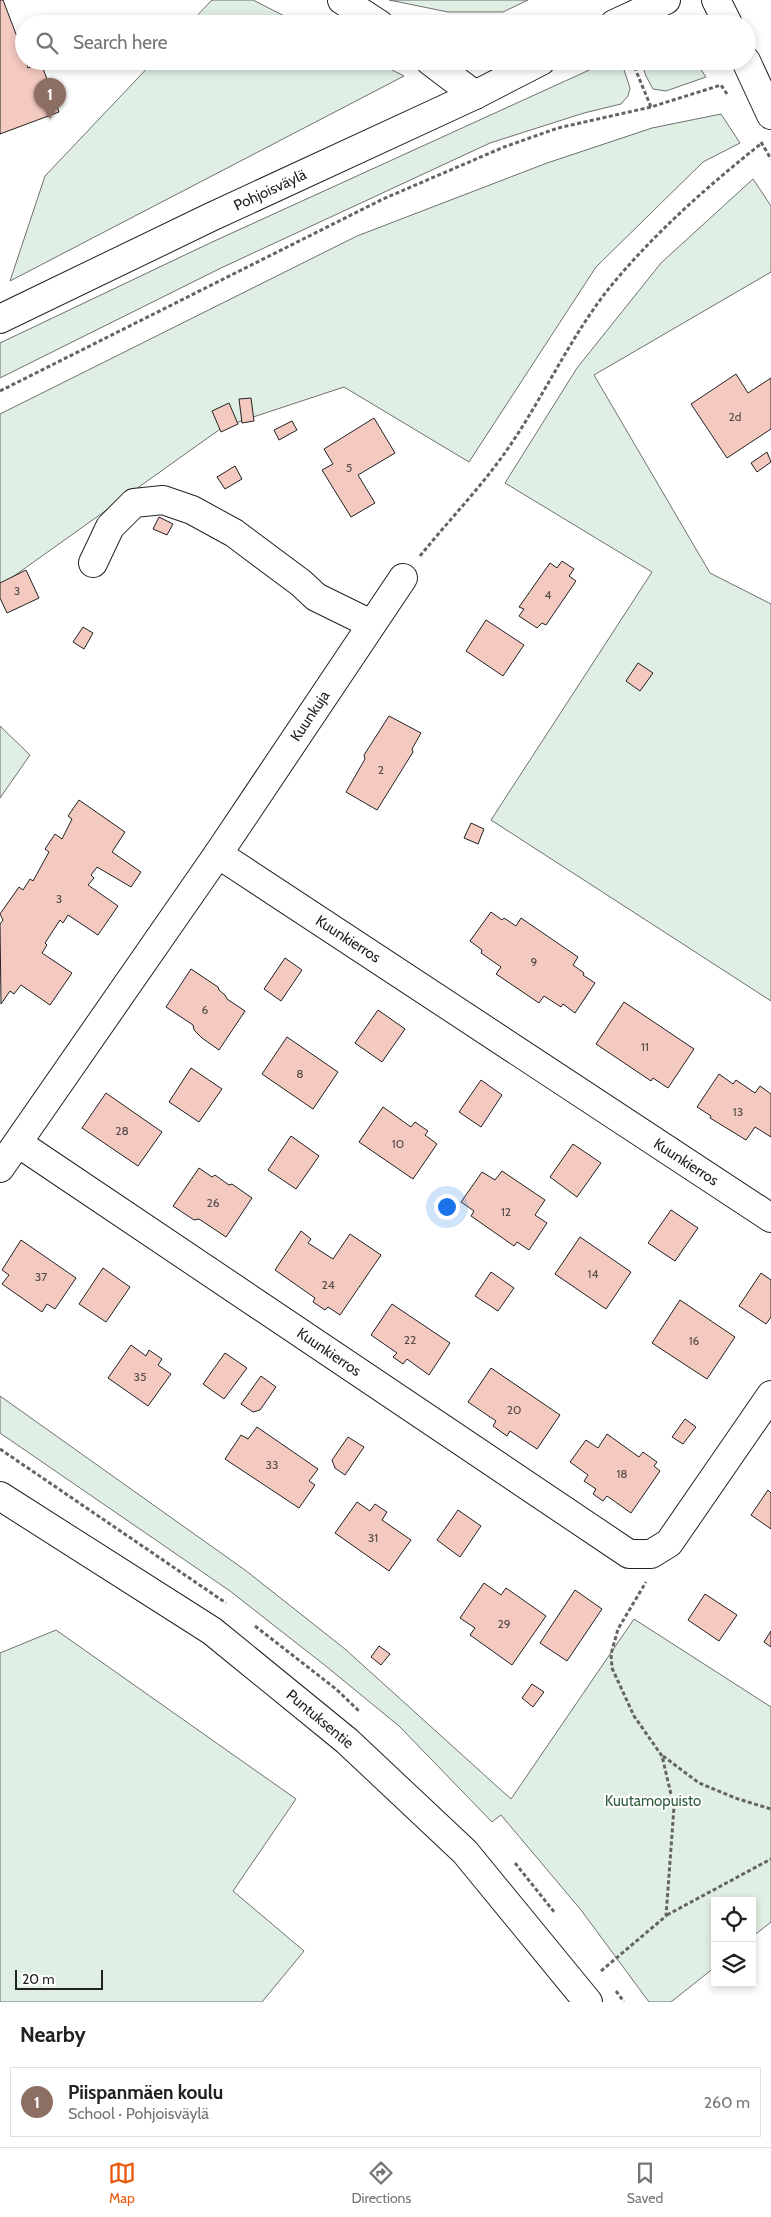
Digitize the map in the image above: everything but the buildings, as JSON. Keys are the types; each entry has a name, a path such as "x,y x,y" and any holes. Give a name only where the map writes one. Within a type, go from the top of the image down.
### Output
{"street":[{"path":"342,0 365,15"},
{"path":"634,15 666,0"},
{"path":"716,0 724,15"},
{"path":"442,70 475,95"},
{"name":"Pohjoisväylä","path":"0,319 220,213 475,95 524,70"},
{"path":"749,70 764,125"},
{"path":"94,563 110,527 134,503 163,500 192,510 234,532 301,583 316,597 371,624"},
{"name":"Kuunkuja","path":"218,854 403,578"},
{"path":"0,1168 218,854"},
{"name":"Kuunkierros","path":"218,854 771,1218"},
{"name":"Kuunkierros","path":"18,1143 629,1554 651,1554 669,1543 771,1395"},
{"name":"Puntuksentie","path":"0,1496 212,1631 348,1741 465,1852 588,2002"}],"path":[{"path":"636,70 651,107"},
{"path":"0,391 384,199 531,138 558,128 651,107 721,85 731,100"},
{"path":"764,125 762,143 771,159"},
{"path":"403,578 508,448 584,325 614,282 654,238 707,187 762,143"},
{"path":"669,1543 618,1629 611,1654 612,1668 634,1716 662,1756 699,1783 735,1798 771,1809"},
{"path":"662,1756 674,1807 666,1916"},
{"path":"601,1971 666,1916 771,1858"}],"green space":[{"path":"212,0 253,0 282,15 198,15"},
{"path":"389,0 528,0 503,12 448,12"},
{"path":"145,70 392,70 404,76 10,281 45,176"},
{"path":"589,70 624,70 630,88 628,96 621,104 584,113 490,143 221,268 0,378 0,343 210,243"},
{"path":"644,70 701,70 706,77 666,91 653,89"},
{"path":"721,114 740,143 703,162 596,267 469,462 344,387 223,427 0,586 0,414 357,236 547,163 652,128"},
{"path":"753,179 771,206 771,272 594,375 710,573 771,604 771,1001 491,820 652,572 505,483 577,368 661,263"},
{"path":"0,726 30,755 0,798"},
{"name":"Kuutamopuisto","path":"0,1396 245,1570 345,1649 511,1799 634,1619 771,1707 771,1922 756,1934 756,1897 711,1897 711,1970 671,2002 649,2002 581,1910 501,1815 492,1822 399,1726 230,1591 0,1433"},
{"path":"56,1630 296,1799 233,1891 304,1951 262,2002 0,2002 0,1653"}],"place":[{"name":"Piispanmäen koulu","path":"50,119"}]}
